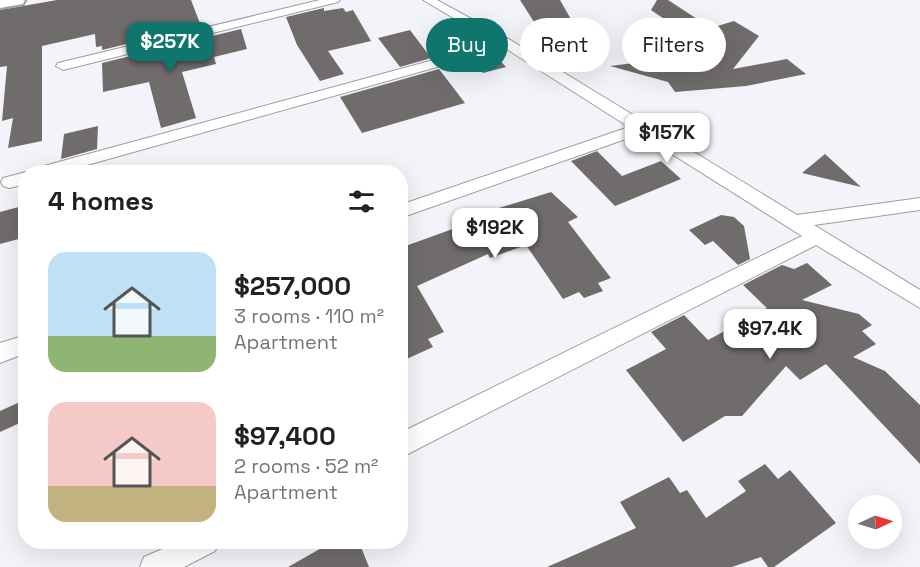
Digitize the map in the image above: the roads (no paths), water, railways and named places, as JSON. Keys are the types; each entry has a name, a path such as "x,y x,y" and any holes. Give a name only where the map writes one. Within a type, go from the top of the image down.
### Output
{"main road":[{"path":"0,3 17,0"}],"street":[{"path":"63,66 334,0"},
{"path":"429,0 461,18"},
{"path":"508,45 814,237 920,300"},
{"path":"69,165 426,66"},
{"path":"408,209 641,128"},
{"path":"792,222 920,204"},
{"path":"408,442 814,237"},
{"path":"0,353 18,347"},
{"path":"154,567 191,549"}]}
